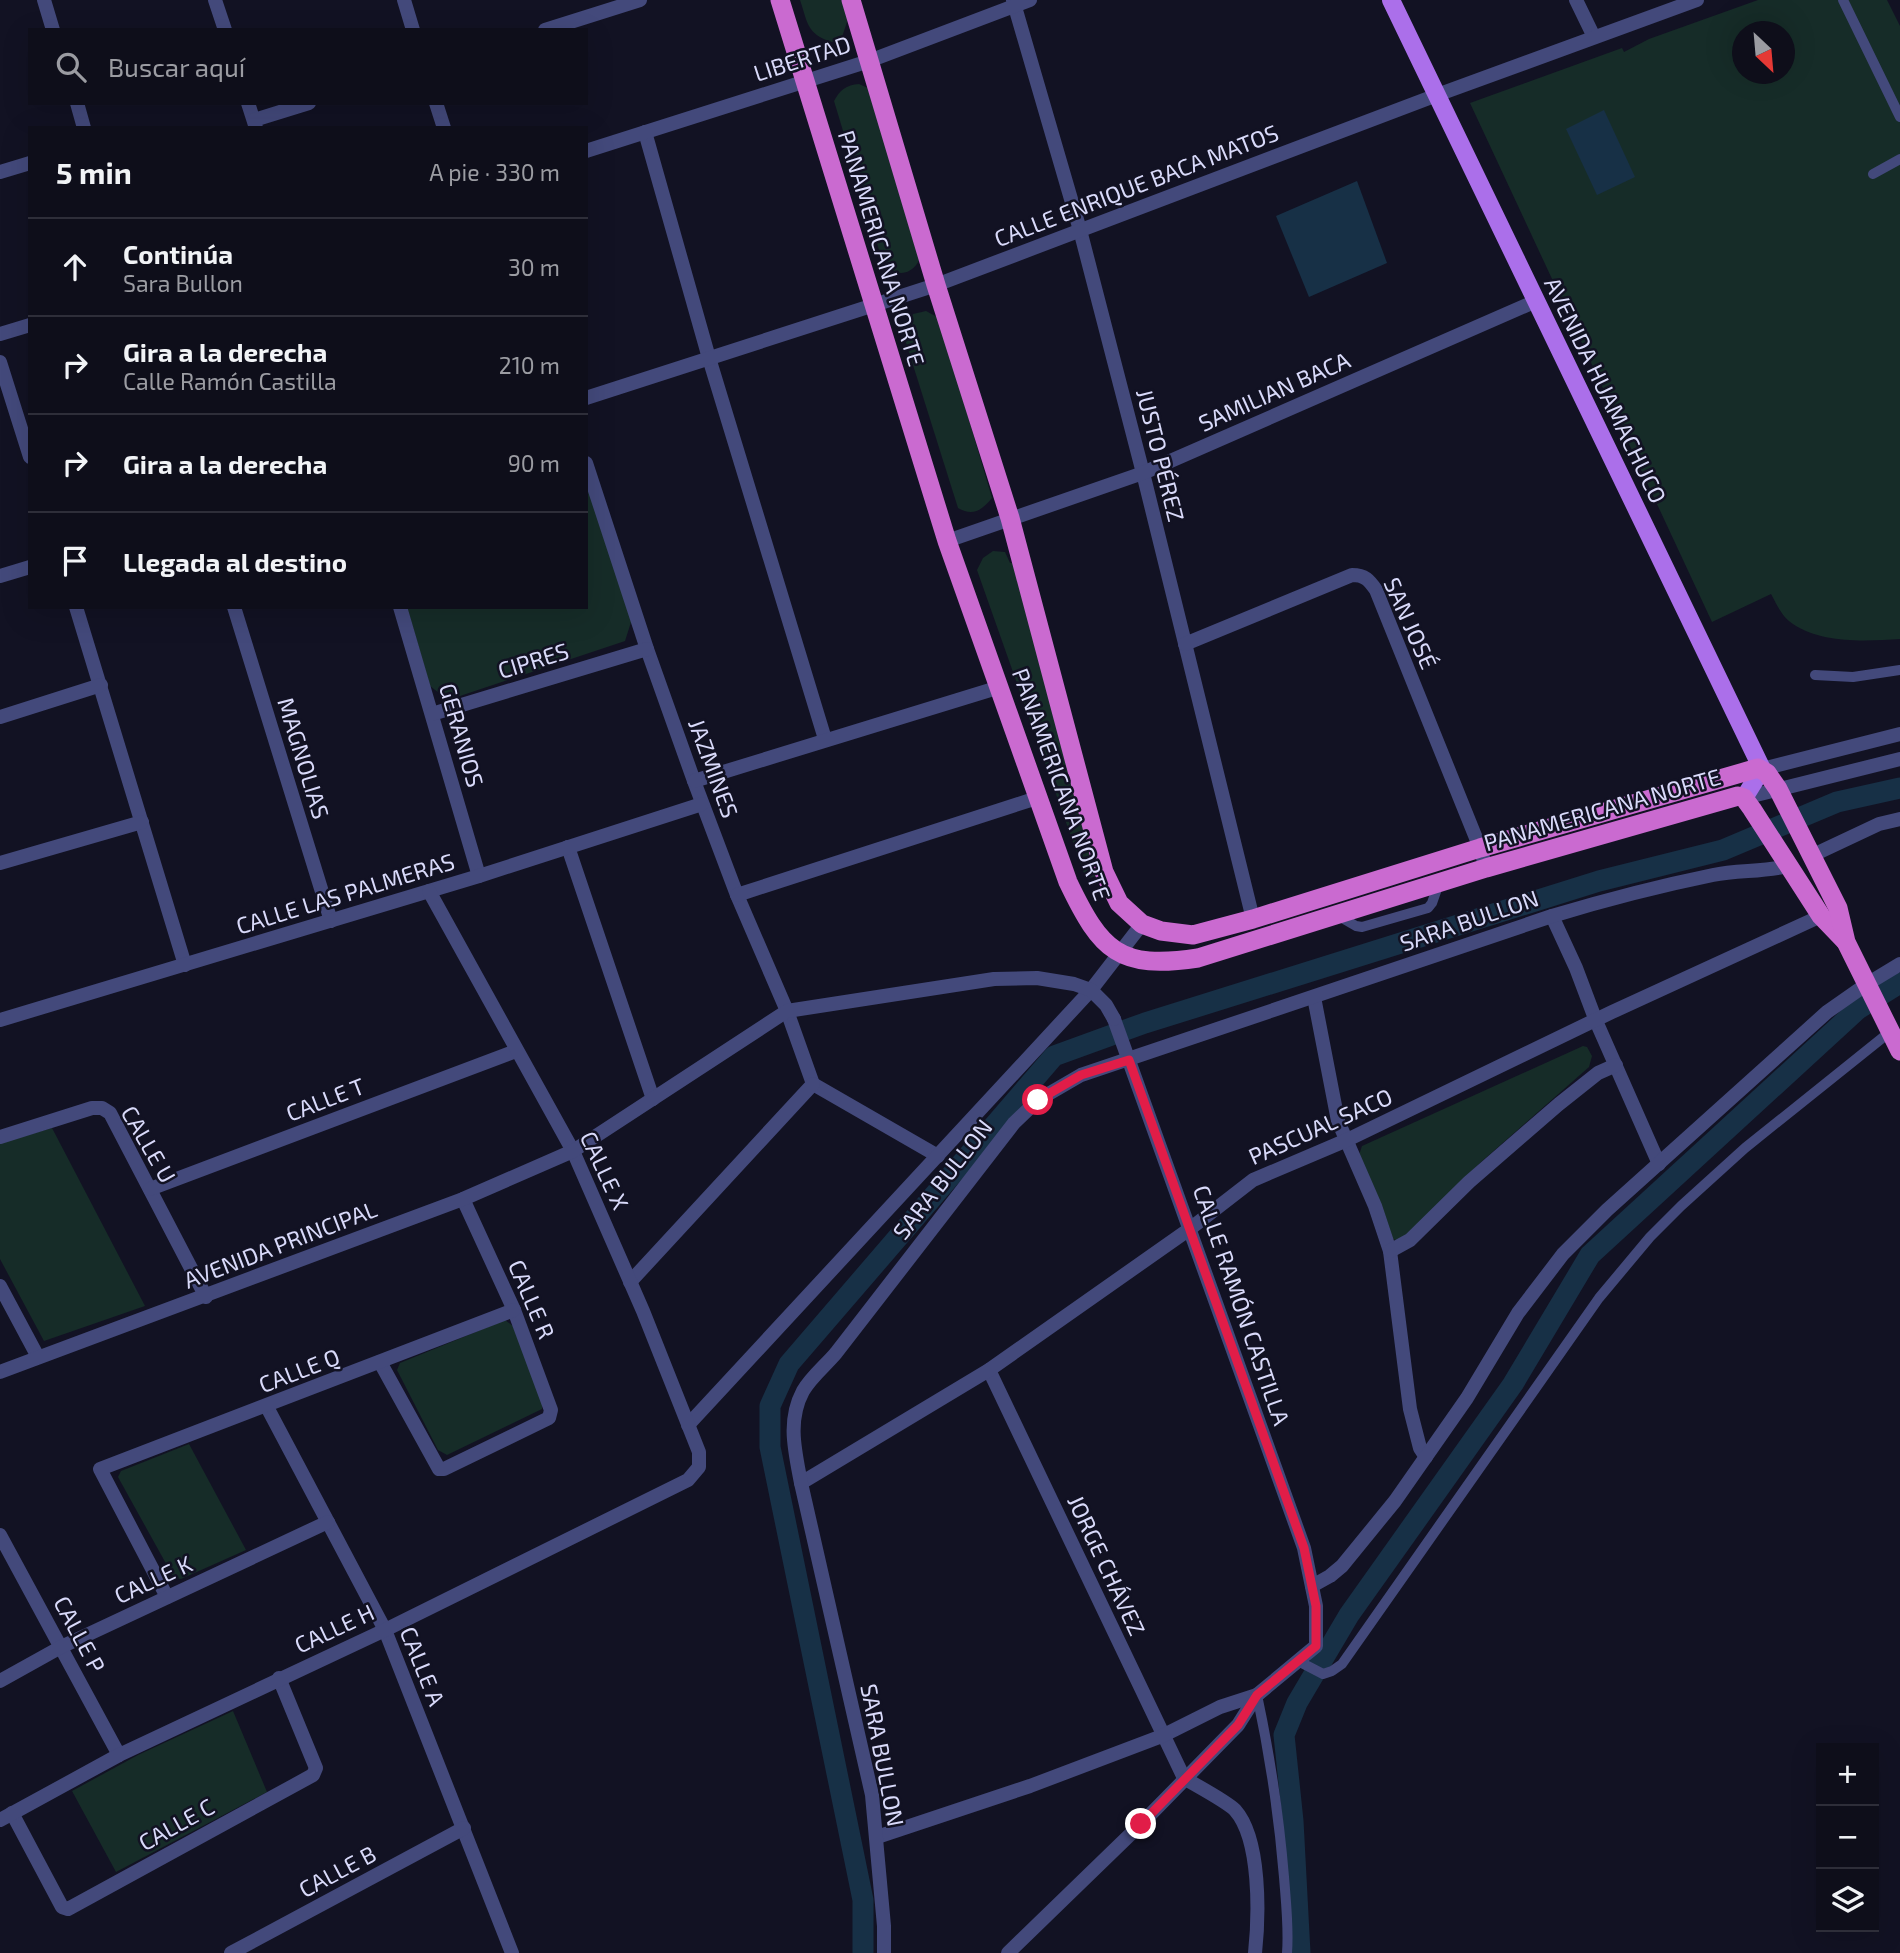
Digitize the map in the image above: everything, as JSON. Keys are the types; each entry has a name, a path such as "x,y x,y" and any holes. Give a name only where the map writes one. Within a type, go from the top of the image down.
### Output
{"highway":[{"name":"PANAMERICANA NORTE","path":"780,0 947,541 1068,882 1083,915 1098,937 1119,952 1145,962 1198,958 1486,868 1735,796 1748,804"},
{"name":"PANAMERICANA NORTE","path":"851,0 936,285 1010,518 1104,872 1119,904 1142,924 1161,931 1192,935 1753,768 1762,769"},
{"path":"1762,769 1781,794 1838,908 1846,942 1870,989 1892,1023 1900,1051"},
{"path":"1748,804 1821,916 1846,942"}],"main road":[{"name":"AVENIDA HUAMACHUCO","path":"1391,0 1762,769"},
{"path":"1748,804 1762,769"}],"street":[{"path":"44,0 52,28"},
{"path":"404,0 412,28"},
{"path":"551,28 640,0"},
{"name":"LIBERTAD","path":"588,150 869,61 1011,2 1030,0"},
{"path":"1576,0 1594,37"},
{"name":"CALLE ENRIQUE BACA MATOS","path":"588,397 936,285 1437,95 1697,0"},
{"path":"220,1 225,28"},
{"name":"JUSTO PÉREZ","path":"1011,2 1080,230 1253,919"},
{"path":"77,105 83,126"},
{"path":"249,105 255,124 304,105"},
{"path":"437,105 443,126"},
{"path":"645,132 709,358 825,739"},
{"path":"0,172 28,164"},
{"name":"SAMILIAN BACA","path":"947,541 1143,473 1536,301"},
{"path":"0,334 28,326"},
{"path":"0,362 28,451"},
{"name":"JAZMINES","path":"588,469 647,649 702,804 737,895 787,1011 813,1084"},
{"path":"0,576 28,568"},
{"name":"SAN JOSÉ","path":"1185,644 1352,575 1362,575 1376,590 1486,868"},
{"path":"77,609 185,965"},
{"name":"MAGNOLIAS","path":"235,609 331,921"},
{"name":"GERANIOS","path":"401,609 479,876"},
{"name":"CIPRES","path":"432,714 647,649"},
{"path":"0,717 100,685"},
{"path":"694,781 1000,687"},
{"path":"1762,769 1900,734"},
{"path":"1748,804 1900,759"},
{"path":"737,895 1040,797"},
{"name":"CALLE LAS PALMERAS","path":"0,1020 479,876 702,804"},
{"path":"1811,856 1879,824 1900,819"},
{"path":"0,863 142,821"},
{"path":"568,847 653,1099"},
{"name":"SARA BULLON","path":"884,1953 872,1795 801,1483 793,1430 794,1416 804,1389 844,1342 1014,1123 1038,1100 1081,1075 1127,1054 1314,997 1614,897 1717,874 1766,871 1783,858"},
{"name":"CALLE X","path":"429,891 573,1151 700,1459 695,1474 688,1480"},
{"path":"1552,916 1658,1164"},
{"name":"PASCUAL SACO","path":"801,1483 989,1370 1191,1228 1253,1180 1347,1140 1821,916"},
{"path":"688,1425 1091,990 1142,924"},
{"path":"1312,1586 1342,1566 1395,1501 1468,1398 1518,1313 1585,1231 1827,1012 1870,989 1900,964"},
{"path":"787,1011 1015,977 1056,980 1091,990"},
{"name":"CALLE RAMÓN CASTILLA","path":"1091,990 1114,1018 1304,1548 1316,1606 1316,1646 1298,1661"},
{"path":"1314,997 1338,1121 1375,1206 1390,1251 1410,1409 1420,1448 1426,1457"},
{"name":"AVENIDA PRINCIPAL","path":"0,1372 463,1199 573,1151 787,1011"},
{"name":"CALLE T","path":"150,1189 516,1051"},
{"path":"1390,1251 1410,1240 1469,1182 1559,1104 1598,1073 1616,1065"},
{"path":"629,1282 813,1084 938,1156"},
{"name":"CALLE U","path":"0,1136 92,1108 102,1108 110,1113 206,1297"},
{"name":"CALLE R","path":"380,1362 439,1469 444,1469 549,1418 551,1410 514,1310 463,1199"},
{"path":"0,1286 38,1357"},
{"name":"CALLE Q","path":"167,1597 100,1469 514,1310"},
{"name":"JORGE CHÁVEZ","path":"989,1370 1162,1737 1184,1778"},
{"name":"CALLE A","path":"267,1406 384,1630 512,1953"},
{"name":"CALLE H","path":"6,1817 119,1755 384,1630 688,1480"},
{"name":"CALLE K","path":"0,1681 61,1647 328,1522"},
{"name":"CALLE P","path":"0,1535 119,1755"},
{"path":"1008,1953 1238,1725 1257,1695 1298,1661"},
{"name":"CALLE C","path":"6,1817 62,1907 68,1909 313,1774 316,1768 279,1678"},
{"path":"877,1837 1030,1786 1162,1737 1220,1707 1257,1695"},
{"path":"1184,1778 1235,1810 1250,1839 1259,1911 1255,1953"},
{"name":"CALLE B","path":"231,1953 464,1828"}],"lane":[{"path":"1843,0 1900,117"},
{"path":"1873,174 1900,159"},
{"path":"1815,675 1853,677 1900,670"},
{"path":"1298,1661 1323,1674 1342,1664 1583,1320 1650,1237 1712,1176 1861,1053 1892,1023"},
{"path":"1257,1695 1269,1751 1281,1832 1287,1953"}],"green space":[{"path":"800,0 844,0 849,16 842,37 832,42 813,32"},
{"path":"1758,0 1887,0 1900,26 1900,639 1845,640 1818,635 1789,621 1771,594 1712,622 1470,103 1622,48 1624,52 1649,39"},
{"path":"859,84 868,88 922,254 915,266 906,272 894,272 883,263 834,101 844,89"},
{"path":"926,311 939,318 992,498 981,509 973,512 958,508 902,330 913,314"},
{"path":"588,489 632,619 625,641 448,700 430,686 408,609 588,609"},
{"path":"993,551 1005,552 1010,563 1015,563 1097,876 1086,879 977,570 983,558"},
{"path":"1583,1046 1587,1047 1592,1056 1589,1067 1481,1162 1401,1241 1392,1239 1359,1155 1362,1146"},
{"path":"52,1128 145,1306 44,1341 0,1259 0,1143"},
{"path":"505,1320 513,1326 542,1402 542,1409 447,1455 438,1450 397,1370 400,1363"},
{"path":"189,1444 246,1550 181,1579 174,1578 118,1477 121,1471"},
{"path":"233,1711 267,1792 116,1872 72,1791 138,1755"}],"water":[{"path":"1604,110 1635,177 1597,195 1566,129"},
{"path":"1357,181 1387,263 1309,297 1276,216"}],"waterway":[{"path":"863,1953 863,1900 770,1447 770,1406 789,1364 1054,1056 1145,1023 1599,881 1723,850 1837,802 1900,788"},
{"path":"1300,1953 1293,1821 1284,1735 1297,1703 1349,1615 1513,1384 1590,1255 1858,1009 1900,983"}],"route":[{"path":"1038,1100 1081,1075 1129,1060 1304,1548 1316,1606 1316,1646 1257,1695 1238,1725 1141,1824"}]}
